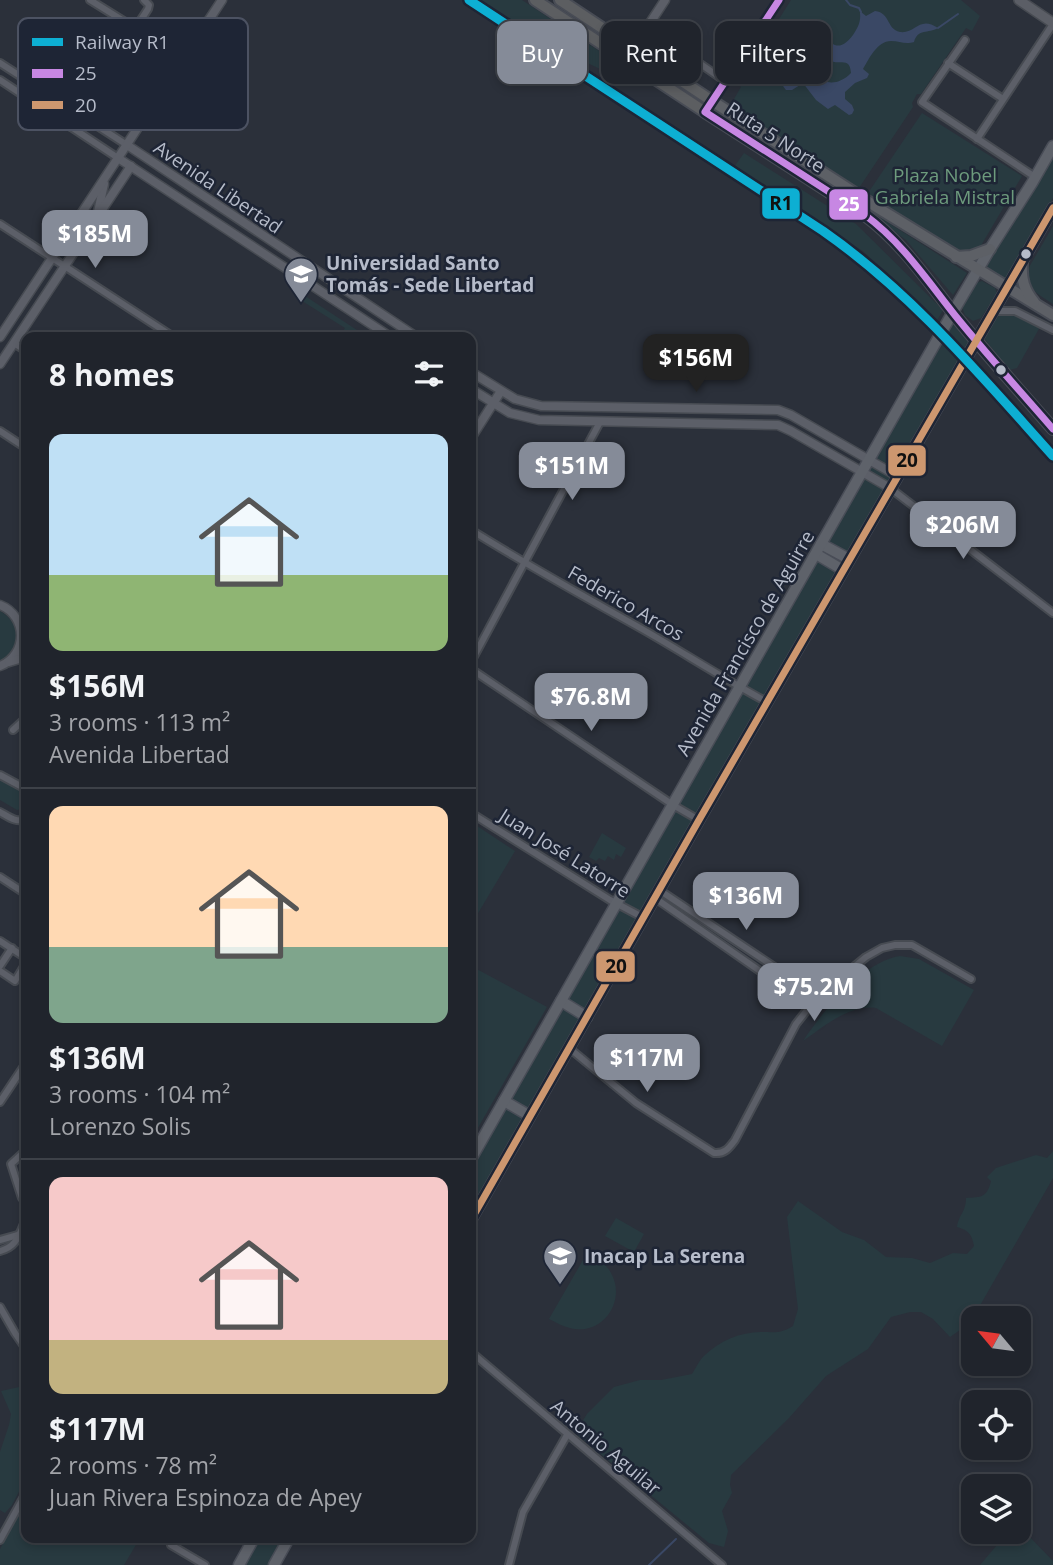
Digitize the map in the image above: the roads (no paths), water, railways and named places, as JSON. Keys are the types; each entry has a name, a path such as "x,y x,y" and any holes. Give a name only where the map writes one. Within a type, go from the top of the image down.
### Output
{"highway":[{"name":"Ruta 5 Norte","path":"535,0 874,221 897,242 976,341 1053,429"},
{"name":"Ruta 5 Norte","path":"561,0 601,27"},
{"name":"Ruta 5 Norte","path":"686,84 1053,316"},
{"path":"956,257 971,256 990,249"},
{"path":"1022,263 1024,286 1038,307"}],"main road":[{"path":"1019,0 1053,23"},
{"name":"Avenida Francisco de Aguirre","path":"476,1150 953,312 1053,146"},
{"path":"476,1206 1053,208"},
{"path":"821,544 849,559"},
{"path":"816,554 843,570"},
{"path":"561,1002 587,1017"},
{"path":"504,1101 530,1116"},
{"path":"239,1565 251,1543"},
{"path":"274,1565 286,1543"}],"street":[{"path":"90,0 119,18"},
{"path":"142,18 149,5 144,0"},
{"path":"210,18 222,0"},
{"path":"651,21 665,0"},
{"path":"765,21 779,0"},
{"path":"977,139 1053,23"},
{"path":"965,40 922,102 1035,177"},
{"name":"Avenida Libertad","path":"0,63 18,75"},
{"path":"948,63 1003,99"},
{"name":"Avenida Libertad","path":"0,80 18,92"},
{"path":"705,112 723,84"},
{"name":"Avenida Libertad","path":"76,130 383,332"},
{"name":"Avenida Libertad","path":"103,130 409,332"},
{"path":"0,337 137,130"},
{"path":"21,332 131,166"},
{"path":"95,220 106,177"},
{"path":"0,224 165,332"},
{"path":"994,311 1015,311 1053,330"},
{"path":"0,364 21,332"},
{"path":"14,343 21,348"},
{"path":"476,375 523,402 541,407 778,410 897,476"},
{"path":"476,430 501,391"},
{"path":"476,392 510,413 529,419 778,425 787,428 890,488 1053,613"},
{"path":"476,653 600,422"},
{"path":"0,430 21,444"},
{"name":"Federico Arcos","path":"476,533 767,702"},
{"path":"1,605 21,616"},
{"path":"1,605 17,618 21,632"},
{"path":"2,666 18,651 21,639"},
{"path":"2,666 21,659"},
{"path":"476,672 699,820"},
{"path":"13,730 21,725"},
{"path":"0,775 21,786"},
{"path":"0,812 21,821"},
{"name":"Juan José Latorre","path":"476,816 616,904 643,918"},
{"path":"1,879 21,891"},
{"path":"657,894 818,996"},
{"path":"657,894 810,1006"},
{"path":"0,940 21,954"},
{"path":"569,1048 636,1103 714,1153 724,1152 735,1140 796,1024 818,996 866,957 882,948 912,945 971,979"},
{"path":"12,948 0,969 15,981 21,972"},
{"path":"0,1102 21,1070"},
{"path":"21,1155 11,1164 21,1195"},
{"path":"0,1251 10,1248 21,1229"},
{"path":"0,1240 18,1235"},
{"path":"0,1307 21,1342"},
{"path":"15,1333 21,1338"},
{"name":"Antonio Aguilar","path":"476,1356 722,1565"},
{"path":"509,1565 523,1512 568,1435"},
{"path":"0,1541 21,1502"},
{"path":"171,1545 205,1565"}],"water":[{"path":"875,11 880,12 892,28 900,32 926,23 938,28 921,33 914,42 891,41 878,47 863,69 869,74 867,78 855,83 845,92 845,99 854,110 849,115 835,105 828,109 816,100 804,84 831,84 851,73 847,63 831,61 831,43 841,45 846,42 860,22 861,12 866,16"},
{"path":"801,84 792,90 786,90 783,85"}],"waterway":[{"path":"846,0 861,12"},
{"path":"938,28 958,14"},
{"path":"649,1565 676,1539"}],"rail line":[{"name":"R1","path":"469,0 823,231 855,255 916,308 1053,456"}],"place":[{"name":"Universidad Santo Tomás - Sede Libertad","path":"301,304"},
{"name":"Inacap La Serena","path":"560,1286"}],"park label":[{"name":"Plaza Nobel Gabriela Mistral","path":"945,186"}]}
